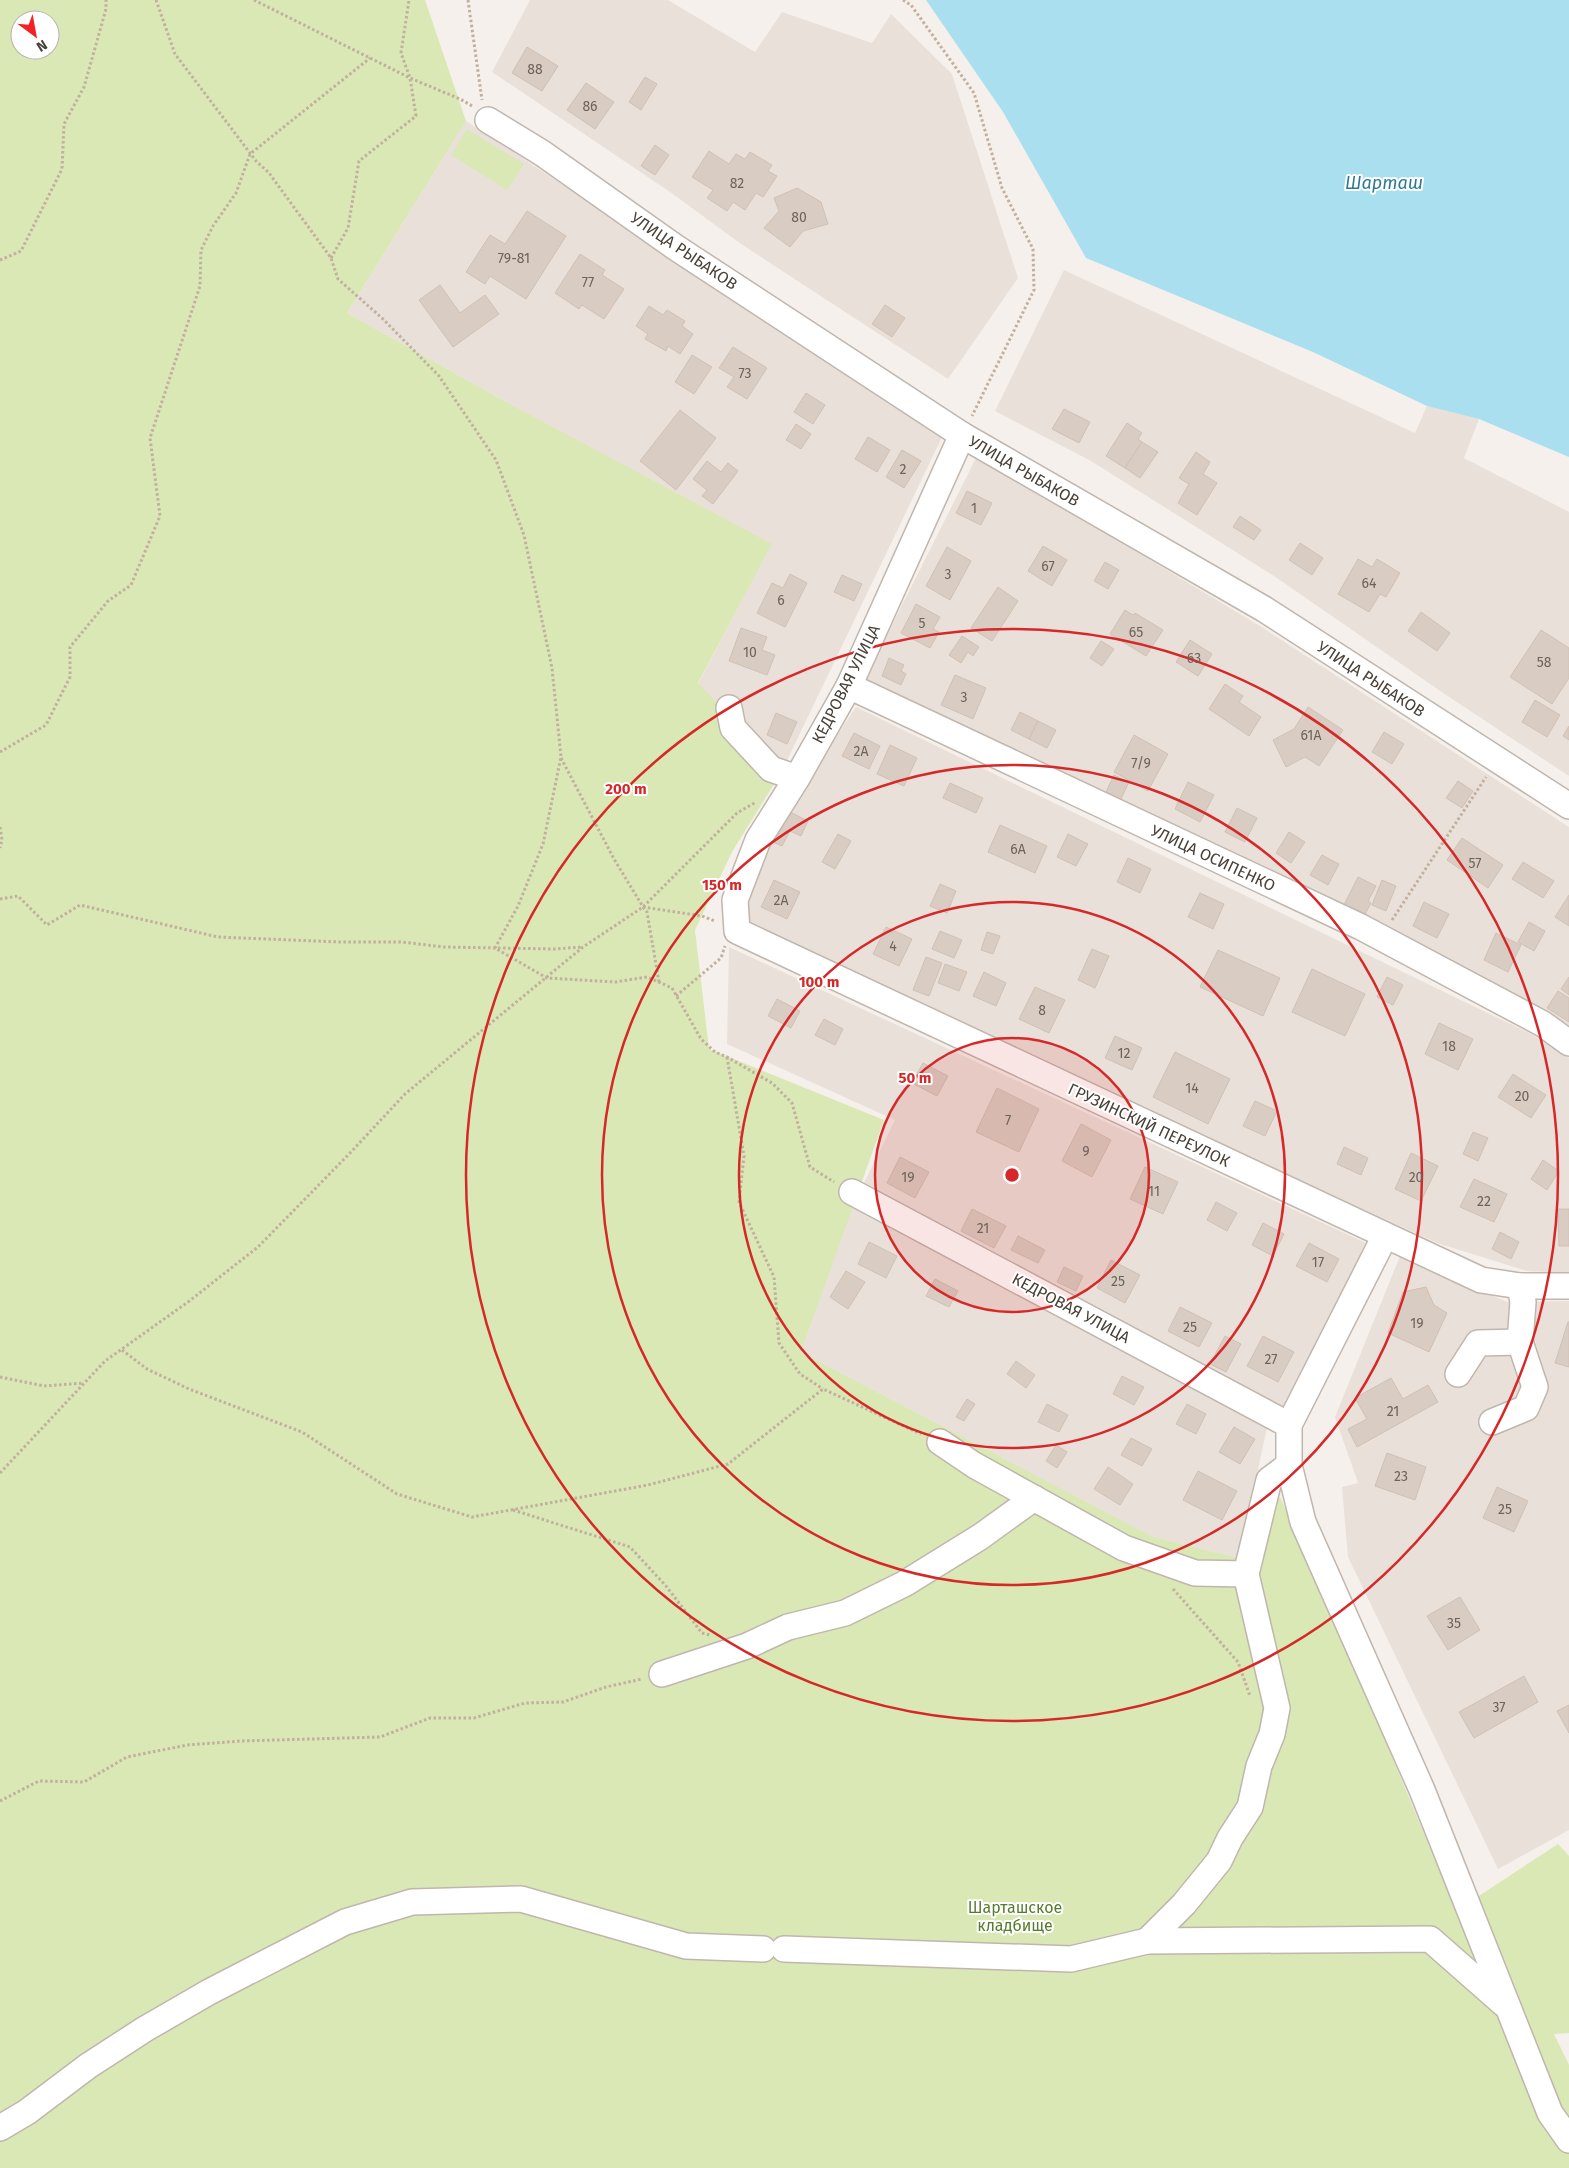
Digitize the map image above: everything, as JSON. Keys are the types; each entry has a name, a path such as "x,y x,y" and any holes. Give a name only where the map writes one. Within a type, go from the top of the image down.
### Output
{"street":[{"name":"УЛИЦА РЫБАКОВ","path":"488,120 542,153 675,247 962,435 1264,609 1569,806"},
{"name":"КЕДРОВАЯ УЛИЦА","path":"737,931 736,900 758,840 797,778 849,686 962,435"},
{"name":"УЛИЦА ОСИПЕНКО","path":"849,686 1380,938 1542,1024 1569,1043"},
{"path":"729,708 733,728 771,769 797,778"},
{"name":"ГРУЗИНСКИЙ ПЕРЕУЛОК","path":"737,931 1481,1280 1520,1286 1569,1286"},
{"name":"КЕДРОВАЯ УЛИЦА","path":"852,1192 1289,1425"},
{"path":"1385,1236 1289,1425 1289,1465 1303,1522 1422,1790 1550,2113 1569,2140"},
{"path":"1492,1422 1526,1408 1535,1387 1520,1342 1523,1302 1520,1286"},
{"path":"1458,1374 1478,1343 1520,1342"},
{"path":"940,1442 974,1465 1133,1551 1194,1572 1246,1574"},
{"path":"1147,1941 1184,1904 1219,1861 1230,1838 1250,1807 1259,1766 1272,1734 1277,1708 1246,1574 1269,1480 1289,1465"},
{"path":"662,1674 747,1646 788,1627 845,1613 904,1584 980,1538 1034,1498"},
{"path":"0,2128 28,2112 96,2061 209,1992 345,1922 412,1902 521,1899 686,1946 1071,1959 1147,1941 1430,1939 1508,2007"}],"path":[{"path":"0,260 22,250 62,169 64,124 84,87 106,9 106,0"},
{"path":"156,0 175,54 256,162 269,173 331,258 338,279 383,320 439,376 496,460 524,534 552,668 561,757 543,844 518,906 495,948"},
{"path":"254,0 410,78 460,98"},
{"path":"331,258 348,228 359,161 416,116 410,78 401,53 409,0"},
{"path":"468,0 480,91 488,120"},
{"path":"903,0 911,6 974,93 1002,188 1033,249 1034,290 962,435"},
{"path":"0,752 46,725 70,677 70,647 108,601 131,586 160,516 150,438 200,286 201,250 213,226 236,193 250,154 370,58"},
{"path":"561,757 614,859 647,912 659,983"},
{"path":"1380,938 1497,760"},
{"path":"0,1473 105,1361 188,1302 258,1247 351,1152 404,1094 547,978 582,947 643,907 737,813 763,798"},
{"path":"0,827 2,840 0,848"},
{"path":"0,900 18,896 47,925 80,905 218,936 340,942 402,942 444,947 554,949 582,947"},
{"path":"643,907 702,916 737,931 726,944 721,958 676,996"},
{"path":"495,948 547,978 615,982 647,977 672,988 701,1039 715,1052 772,1083 792,1103 810,1167 852,1192"},
{"path":"727,1057 744,1156 738,1202 774,1277 780,1343 800,1374 823,1389 940,1442"},
{"path":"122,1350 147,1368 189,1388 302,1432 397,1494 472,1517 648,1484 728,1464 823,1389"},
{"path":"0,1377 44,1386 84,1383"},
{"path":"510,1510 630,1547 666,1586 702,1633 711,1635"},
{"path":"1172,1588 1238,1662 1251,1698"},
{"path":"0,1801 39,1781 84,1782 127,1757 170,1749 241,1741 380,1737 430,1718 474,1718 525,1703 563,1702 606,1687 662,1674"}],"shaded area":[{"path":"530,0 668,0 755,52 782,12 872,43 891,14 952,74 1018,278 948,379 741,244 670,192 492,72"},
{"path":"466,121 943,435 782,771 698,684 771,545 510,404 347,313"},
{"path":"1064,270 1415,433 1427,406 1479,419 1464,458 1569,512 1569,776 1446,695 1274,576 1091,461 995,411"},
{"path":"977,456 1260,626 1569,827 1569,1033 1288,887 865,679"},
{"path":"856,707 1531,1034 1569,1058 1569,1273 1527,1271 1437,1243 901,996 749,929 741,909 752,870 807,780"},
{"path":"729,947 1366,1243 1285,1414 862,1187 895,1120 727,1044"},
{"path":"854,1201 1268,1423 1239,1558 1152,1537 801,1352"},
{"path":"1400,1256 1507,1302 1569,1301 1569,1830 1498,1869 1348,1557 1342,1487 1358,1483 1335,1417"}],"green space":[{"name":"Шарташское кладбище","path":"0,0 425,0 466,121 347,313 510,404 772,544 698,683 782,771 732,852 695,930 709,1049 884,1120 801,1352 1153,1537 1239,1558 1280,1497 1349,1653 1456,1911 1558,1844 1569,1856 1569,2033 1554,2034 1569,2065 1569,2168 0,2168"},
{"path":"467,129 524,164 507,190 451,155"}],"water":[{"name":"Шарташ","path":"926,0 1569,0 1569,457 1479,419 1427,406 1313,352 1086,258 1003,112"}],"building":[{"path":"527,47 558,66 542,91 512,73"},
{"path":"645,77 657,84 641,110 629,102"},
{"path":"586,83 614,102 595,129 567,110"},
{"path":"655,145 669,155 655,175 641,166"},
{"path":"709,151 729,164 736,154 745,159 750,152 772,165 768,171 777,176 763,197 756,193 745,210 733,202 727,211 707,198 713,190 692,177"},
{"path":"797,188 821,202 828,224 803,231 790,247 764,228 779,211 774,198"},
{"path":"527,211 566,236 526,299 490,276 485,284 466,272 490,235 505,244"},
{"path":"580,254 605,270 602,275 624,289 604,319 582,305 579,309 555,293"},
{"path":"440,285 460,313 485,295 499,314 453,347 419,300"},
{"path":"885,305 905,318 892,337 872,324"},
{"path":"649,306 663,315 667,310 685,321 682,326 693,334 680,354 668,346 666,351 645,339 648,334 636,326"},
{"path":"733,347 767,368 747,399 727,387 734,377 719,368"},
{"path":"692,355 712,367 694,394 675,382"},
{"path":"806,393 825,405 813,424 794,412"},
{"path":"1064,409 1090,422 1079,443 1052,429"},
{"path":"680,410 716,438 676,490 640,461"},
{"path":"1127,423 1142,433 1138,439 1142,442 1125,468 1106,456"},
{"path":"796,424 811,434 801,449 786,440"},
{"path":"868,437 890,450 877,472 855,459"},
{"path":"1142,442 1158,452 1140,478 1125,468"},
{"path":"902,450 921,461 904,488 886,477"},
{"path":"1196,452 1210,462 1203,474 1217,483 1197,515 1178,503 1189,484 1179,478"},
{"path":"707,461 721,472 728,463 738,471 713,504 702,496 707,490 693,479"},
{"path":"967,491 992,503 981,525 956,513"},
{"path":"1240,516 1261,530 1254,540 1233,527"},
{"path":"1300,543 1323,558 1312,575 1289,560"},
{"path":"1043,546 1067,560 1052,586 1028,571"},
{"path":"947,547 971,561 950,600 926,586"},
{"path":"1358,559 1372,567 1377,559 1400,573 1386,597 1380,594 1369,612 1338,594"},
{"path":"1105,562 1119,570 1108,589 1094,581"},
{"path":"790,574 807,583 785,627 757,613 772,583 783,588"},
{"path":"842,575 862,584 854,601 834,592"},
{"path":"998,587 1018,601 992,641 971,628"},
{"path":"916,604 940,617 933,629 939,632 930,648 901,633"},
{"path":"1125,610 1133,615 1135,613 1163,630 1146,656 1110,634"},
{"path":"1421,612 1450,633 1437,651 1408,631"},
{"path":"741,628 767,637 762,650 775,655 767,675 729,661"},
{"path":"1541,630 1569,648 1569,678 1552,704 1510,677"},
{"path":"962,636 979,647 973,656 968,652 961,663 949,655"},
{"path":"1190,640 1212,654 1198,676 1176,662"},
{"path":"1101,641 1114,649 1102,666 1090,658"},
{"path":"889,658 904,665 901,671 906,674 901,685 882,676"},
{"path":"955,675 986,688 973,719 941,705"},
{"path":"1225,684 1243,696 1239,702 1261,717 1249,736 1209,709"},
{"path":"1535,700 1560,715 1547,737 1522,722"},
{"path":"1308,707 1343,730 1319,766 1305,757 1286,767 1273,740 1294,729"},
{"path":"1020,712 1038,721 1029,739 1011,730"},
{"path":"776,713 797,722 787,744 767,735"},
{"path":"1038,721 1056,730 1047,748 1029,739"},
{"path":"1569,726 1569,740 1563,736"},
{"path":"1384,732 1404,744 1392,764 1372,752"},
{"path":"854,733 880,746 869,769 842,756"},
{"path":"1134,735 1168,754 1148,791 1114,772"},
{"path":"890,745 917,758 904,786 877,774"},
{"path":"1114,775 1129,782 1120,801 1105,794"},
{"path":"1458,781 1473,791 1462,808 1446,798"},
{"path":"1188,782 1214,795 1200,822 1175,809"},
{"path":"950,783 983,798 976,813 943,798"},
{"path":"1237,808 1257,818 1245,842 1225,832"},
{"path":"788,811 808,821 801,836 790,831 782,846 773,842"},
{"path":"1000,825 1047,846 1035,873 988,852"},
{"path":"1289,832 1305,842 1291,863 1276,853"},
{"path":"838,834 851,841 835,869 822,862"},
{"path":"1068,834 1088,844 1076,866 1057,857"},
{"path":"1462,838 1503,865 1488,888 1447,860"},
{"path":"1322,855 1339,864 1328,885 1310,875"},
{"path":"1128,858 1151,869 1140,893 1117,882"},
{"path":"1523,862 1554,881 1543,898 1512,879"},
{"path":"1358,877 1376,886 1368,901 1371,903 1364,916 1344,905"},
{"path":"774,880 800,892 787,919 761,907"},
{"path":"1382,880 1396,886 1386,911 1372,905"},
{"path":"940,884 956,891 947,913 930,906"},
{"path":"1200,893 1224,904 1213,929 1188,917"},
{"path":"1569,895 1569,926 1555,917"},
{"path":"1424,902 1449,914 1437,938 1413,926"},
{"path":"1529,922 1545,931 1534,951 1518,942"},
{"path":"886,927 912,939 899,966 873,954"},
{"path":"940,931 962,940 954,958 932,949"},
{"path":"987,932 1000,936 993,954 981,950"},
{"path":"1496,933 1521,945 1508,972 1484,960"},
{"path":"1092,949 1109,956 1095,988 1078,980"},
{"path":"1218,950 1280,978 1263,1016 1200,987"},
{"path":"926,957 942,963 929,996 913,990"},
{"path":"945,964 967,972 959,991 938,983"},
{"path":"1312,969 1365,994 1345,1036 1292,1012"},
{"path":"984,972 1006,983 996,1006 973,996"},
{"path":"1387,977 1403,985 1393,1005 1377,997"},
{"path":"1569,977 1569,995 1561,989"},
{"path":"1035,987 1065,1000 1049,1033 1019,1019"},
{"path":"1558,991 1569,998 1569,1022 1547,1008"},
{"path":"777,999 800,1011 791,1028 768,1016"},
{"path":"824,1019 843,1029 835,1045 815,1035"},
{"path":"1439,1023 1473,1039 1458,1070 1425,1054"},
{"path":"1115,1036 1142,1048 1132,1070 1105,1058"},
{"path":"1175,1052 1230,1079 1208,1124 1153,1097"},
{"path":"923,1063 948,1076 937,1096 912,1083"},
{"path":"1513,1074 1546,1095 1531,1118 1498,1097"},
{"path":"997,1088 1039,1109 1019,1152 976,1132"},
{"path":"1255,1101 1277,1111 1265,1136 1243,1126"},
{"path":"1081,1124 1111,1140 1092,1177 1062,1161"},
{"path":"1473,1132 1488,1138 1478,1161 1463,1154"},
{"path":"1344,1147 1368,1158 1361,1175 1337,1164"},
{"path":"1411,1153 1438,1166 1421,1201 1395,1189"},
{"path":"900,1157 929,1172 915,1198 887,1183"},
{"path":"1543,1160 1559,1171 1547,1190 1531,1179"},
{"path":"1145,1167 1178,1182 1163,1214 1130,1199"},
{"path":"1474,1179 1507,1194 1494,1222 1460,1207"},
{"path":"1216,1202 1237,1213 1227,1231 1207,1220"},
{"path":"972,1209 1006,1226 994,1248 961,1231"},
{"path":"1558,1209 1569,1209 1569,1246 1559,1246"},
{"path":"1263,1223 1284,1234 1273,1256 1252,1245"},
{"path":"1500,1232 1519,1242 1511,1259 1492,1249"},
{"path":"1018,1236 1045,1250 1038,1263 1011,1250"},
{"path":"869,1242 897,1256 886,1278 858,1264"},
{"path":"1309,1243 1339,1259 1327,1282 1296,1266"},
{"path":"1111,1260 1140,1275 1125,1303 1097,1288"},
{"path":"1064,1267 1083,1276 1076,1291 1057,1282"},
{"path":"846,1271 865,1282 848,1309 830,1297"},
{"path":"935,1279 958,1291 949,1307 926,1296"},
{"path":"1426,1287 1434,1305 1447,1313 1429,1352 1388,1333 1403,1292"},
{"path":"1180,1307 1212,1323 1199,1347 1168,1331"},
{"path":"1569,1322 1569,1367 1555,1363"},
{"path":"1225,1336 1241,1344 1226,1372 1210,1364"},
{"path":"1263,1336 1294,1352 1278,1382 1247,1366"},
{"path":"1016,1361 1035,1375 1026,1388 1007,1374"},
{"path":"1122,1376 1144,1387 1134,1405 1113,1394"},
{"path":"1391,1378 1403,1399 1428,1385 1438,1402 1357,1447 1348,1429 1367,1419 1355,1398"},
{"path":"967,1399 975,1404 964,1421 956,1417"},
{"path":"1047,1404 1068,1415 1059,1432 1038,1422"},
{"path":"1187,1404 1206,1414 1196,1434 1176,1424"},
{"path":"1234,1427 1255,1439 1240,1464 1219,1452"},
{"path":"1131,1438 1152,1449 1142,1466 1121,1455"},
{"path":"1056,1445 1067,1452 1057,1468 1046,1461"},
{"path":"1387,1453 1426,1467 1415,1500 1375,1486"},
{"path":"1108,1467 1133,1484 1120,1505 1094,1489"},
{"path":"1198,1471 1237,1491 1222,1520 1183,1500"},
{"path":"1497,1487 1528,1501 1514,1532 1483,1518"},
{"path":"1460,1597 1480,1630 1448,1650 1427,1616"},
{"path":"1524,1676 1538,1702 1474,1738 1459,1712"},
{"path":"1569,1705 1569,1733 1557,1711"}]}
